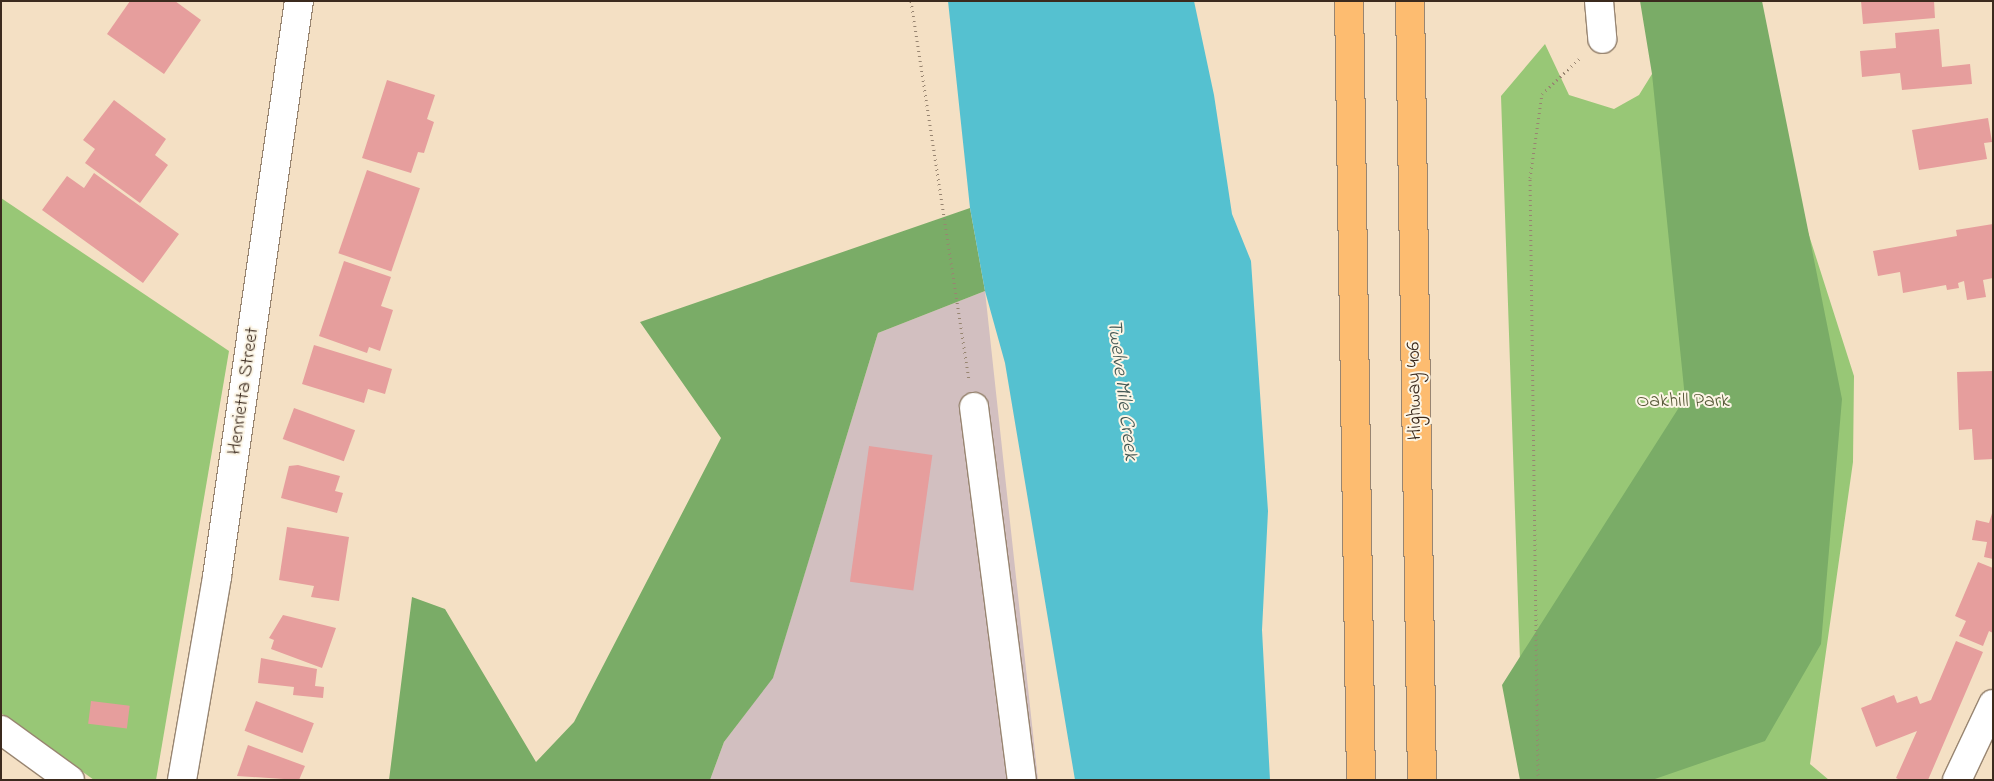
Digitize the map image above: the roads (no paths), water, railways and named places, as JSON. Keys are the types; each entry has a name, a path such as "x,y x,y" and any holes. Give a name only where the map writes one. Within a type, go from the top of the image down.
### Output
{"highway":[{"path":"1349,1 1361,780"},
{"name":"Highway 406","path":"1410,1 1422,780"}],"street":[{"name":"Henrietta Street","path":"182,780 219,568 300,1"},
{"path":"1599,1 1602,39"},
{"path":"974,407 1022,780"},
{"path":"1957,780 1993,704"},
{"path":"1,730 70,780"}],"water":[{"name":"Twelve Mile Creek","path":"948,1 1194,1 1214,95 1232,214 1251,261 1268,511 1262,630 1270,780 1075,780 1005,363 985,291 970,208"}],"park label":[{"name":"Oakhill Park","path":"1683,401"}]}
